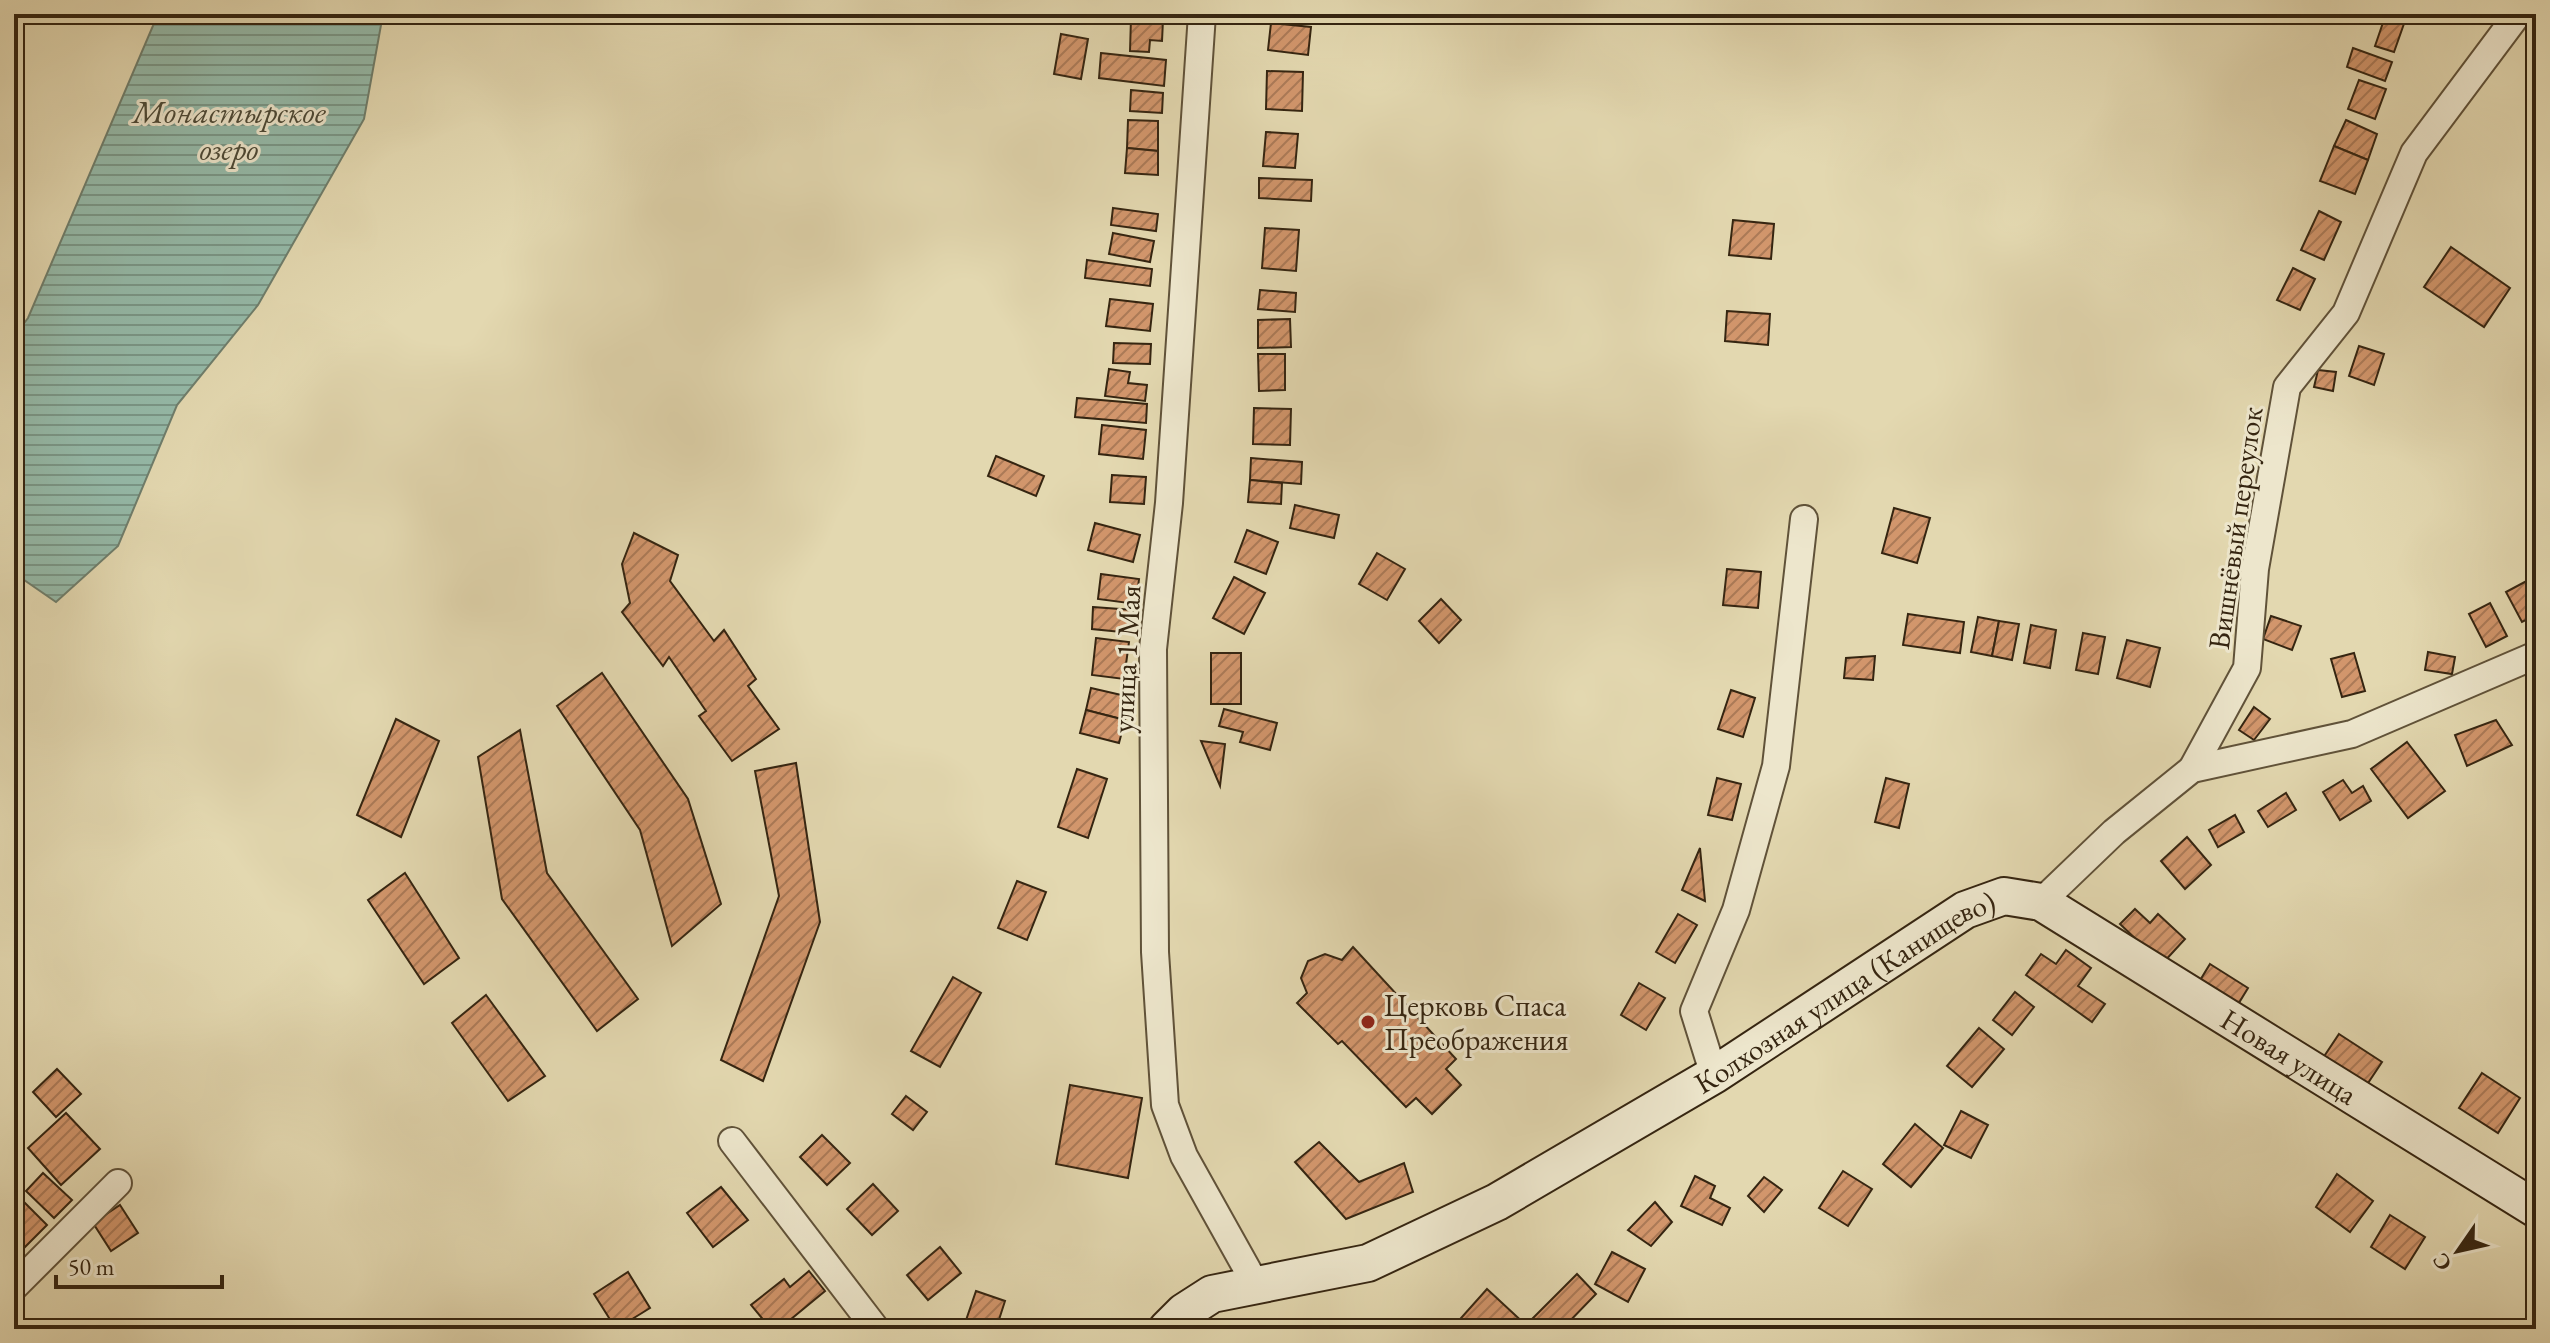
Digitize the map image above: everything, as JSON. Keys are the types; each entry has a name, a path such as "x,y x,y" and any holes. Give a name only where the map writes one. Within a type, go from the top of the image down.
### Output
{"street":[{"name":"улица 1 Мая","path":"1202,14 1169,503 1153,649 1155,952 1165,1105 1184,1156 1256,1285"},
{"name":"Вишнёвый переулок","path":"2192,769 2247,668 2255,569 2287,387 2346,313 2414,153 2518,14"},
{"path":"1714,1075 1694,1011 1736,910 1776,766 1804,519"},
{"name":"Колхозная улица (Канищево)","path":"1167,1329 1184,1312 1212,1294 1368,1263 1497,1202 1714,1075 1965,910 2004,896 2041,902 2114,832 2192,769 2352,734 2536,655"},
{"name":"Новая улица","path":"2041,902 2536,1209"},
{"path":"732,1141 876,1329"},
{"path":"14,1287 118,1183"}],"water":[{"name":"Монастырское озеро","path":"158,14 383,14 364,119 258,305 177,405 118,546 56,602 14,573 14,336 28,318"}],"building":[{"path":"2386,14 2406,18 2394,52 2375,46"},
{"path":"1131,18 1163,20 1162,41 1150,40 1149,52 1130,51"},
{"path":"1271,23 1311,27 1308,55 1268,50"},
{"path":"1061,34 1088,39 1081,79 1054,74"},
{"path":"2353,48 2392,62 2385,81 2347,67"},
{"path":"1101,53 1166,60 1164,86 1099,78"},
{"path":"1267,71 1303,72 1302,111 1266,109"},
{"path":"2359,80 2386,89 2375,119 2348,109"},
{"path":"1131,90 1163,93 1162,113 1130,111"},
{"path":"1128,120 1158,121 1158,151 1127,148"},
{"path":"2346,120 2377,134 2368,160 2334,146"},
{"path":"1266,132 1298,134 1295,168 1263,166"},
{"path":"2334,146 2368,160 2355,194 2320,181"},
{"path":"1127,148 1158,151 1158,175 1125,173"},
{"path":"1259,178 1312,180 1311,201 1259,198"},
{"path":"1113,208 1158,214 1156,231 1111,225"},
{"path":"2319,211 2341,222 2324,260 2301,250"},
{"path":"1733,220 1774,224 1771,259 1729,255"},
{"path":"1265,228 1299,230 1296,271 1262,268"},
{"path":"1113,233 1154,241 1150,262 1109,254"},
{"path":"2451,247 2510,288 2484,327 2424,287"},
{"path":"1087,260 1152,269 1150,286 1085,278"},
{"path":"2293,268 2315,279 2300,310 2277,300"},
{"path":"1260,290 1296,293 1295,312 1258,309"},
{"path":"1110,299 1153,304 1150,331 1106,326"},
{"path":"1727,311 1770,314 1768,345 1725,341"},
{"path":"1290,319 1291,347 1258,348 1258,320"},
{"path":"1114,343 1151,344 1150,364 1113,363"},
{"path":"2359,346 2384,354 2374,385 2349,376"},
{"path":"1258,354 1285,354 1285,390 1259,391"},
{"path":"1109,369 1130,372 1128,383 1147,385 1145,401 1105,396"},
{"path":"2318,370 2336,372 2333,391 2314,387"},
{"path":"1077,398 1147,404 1146,423 1075,417"},
{"path":"1254,408 1291,409 1290,445 1253,444"},
{"path":"1102,425 1146,430 1143,459 1099,454"},
{"path":"996,456 1044,476 1036,496 988,476"},
{"path":"1251,458 1302,462 1301,484 1250,480"},
{"path":"1112,475 1146,477 1144,504 1110,502"},
{"path":"1250,480 1282,483 1281,504 1248,502"},
{"path":"1295,505 1339,515 1334,538 1290,528"},
{"path":"1894,508 1930,518 1917,563 1882,553"},
{"path":"1095,523 1140,535 1133,562 1088,550"},
{"path":"1247,530 1278,542 1266,574 1235,562"},
{"path":"634,533 678,555 670,581 714,641 724,630 756,679 748,686 779,729 732,761 699,716 706,711 669,657 663,666 622,612 630,603 622,564"},
{"path":"1377,553 1405,569 1387,600 1359,584"},
{"path":"1727,569 1761,572 1758,608 1723,605"},
{"path":"1101,574 1139,579 1136,604 1098,599"},
{"path":"2536,576 2536,615 2522,622 2506,592"},
{"path":"1234,577 1265,593 1244,634 1213,618"},
{"path":"1441,599 1461,620 1439,643 1419,621"},
{"path":"2490,603 2507,636 2486,647 2469,614"},
{"path":"1093,607 1133,610 1131,633 1092,629"},
{"path":"1908,614 1964,622 1960,653 1903,645"},
{"path":"2271,616 2301,626 2292,650 2263,639"},
{"path":"1978,617 1999,621 1992,656 1971,652"},
{"path":"1999,621 2019,624 2012,660 1992,656"},
{"path":"2031,625 2056,630 2050,668 2024,663"},
{"path":"2083,633 2105,637 2098,674 2076,670"},
{"path":"1096,638 1129,642 1124,679 1092,675"},
{"path":"2127,640 2160,648 2150,687 2117,678"},
{"path":"2428,652 2455,657 2452,674 2425,670"},
{"path":"1211,653 1241,653 1241,704 1211,704"},
{"path":"2354,653 2365,691 2342,697 2331,659"},
{"path":"1875,656 1873,680 1844,678 1846,658"},
{"path":"602,673 688,799 721,904 672,946 640,830 557,706"},
{"path":"1091,688 1130,697 1125,720 1086,710"},
{"path":"1731,690 1755,698 1743,737 1718,729"},
{"path":"2254,707 2270,719 2254,740 2239,730"},
{"path":"1224,709 1277,723 1270,750 1240,742 1243,732 1219,726"},
{"path":"1086,710 1125,720 1119,743 1080,733"},
{"path":"396,719 439,741 401,837 357,815"},
{"path":"2496,720 2512,745 2467,766 2455,735"},
{"path":"520,730 547,873 638,999 597,1031 502,899 478,757"},
{"path":"1201,741 1225,744 1220,786"},
{"path":"2407,742 2445,791 2408,818 2371,769"},
{"path":"796,763 820,922 763,1081 721,1060 779,896 755,771"},
{"path":"1077,769 1107,779 1088,838 1058,827"},
{"path":"1717,778 1741,784 1732,820 1708,815"},
{"path":"1886,778 1909,784 1899,828 1875,822"},
{"path":"2343,780 2352,793 2363,786 2371,801 2340,820 2323,792"},
{"path":"2286,793 2296,810 2268,827 2258,811"},
{"path":"2235,815 2244,832 2218,847 2209,830"},
{"path":"2187,837 2211,865 2185,889 2161,861"},
{"path":"1700,848 1705,901 1682,890"},
{"path":"405,873 459,958 424,984 368,900"},
{"path":"1017,881 1046,892 1027,940 998,928"},
{"path":"2135,909 2150,923 2158,914 2185,939 2162,964 2120,924"},
{"path":"1678,914 1697,925 1675,963 1656,952"},
{"name":"Церковь Спаса Преображения","path":"1353,947 1456,1059 1446,1069 1461,1085 1432,1114 1416,1098 1406,1107 1342,1041 1338,1044 1297,1003 1307,993 1301,978 1308,961 1325,954 1342,960"},
{"path":"2066,950 2091,968 2078,986 2105,1004 2092,1022 2026,975 2041,954 2056,964"},
{"path":"2210,964 2248,988 2237,1006 2199,982"},
{"path":"953,977 981,993 940,1067 911,1051"},
{"path":"1639,983 1665,998 1646,1030 1621,1015"},
{"path":"2015,992 2034,1007 2012,1035 1993,1020"},
{"path":"486,995 545,1076 508,1101 452,1023"},
{"path":"1979,1028 2004,1049 1972,1087 1947,1066"},
{"path":"2339,1034 2382,1062 2364,1089 2321,1061"},
{"path":"57,1069 81,1094 56,1117 33,1092"},
{"path":"2482,1073 2520,1098 2498,1133 2459,1108"},
{"path":"1070,1085 1142,1098 1128,1178 1056,1164"},
{"path":"906,1096 927,1112 913,1130 892,1114"},
{"path":"1961,1111 1988,1125 1971,1158 1944,1145"},
{"path":"66,1113 100,1149 61,1185 28,1148"},
{"path":"1915,1124 1943,1148 1911,1187 1883,1164"},
{"path":"822,1135 850,1163 827,1185 800,1157"},
{"path":"1319,1142 1359,1182 1404,1163 1413,1192 1346,1219 1295,1162"},
{"path":"1843,1171 1872,1189 1848,1226 1819,1208"},
{"path":"43,1173 72,1200 54,1218 26,1191"},
{"path":"2337,1174 2373,1201 2350,1232 2316,1207"},
{"path":"1695,1176 1715,1186 1710,1198 1730,1208 1722,1225 1681,1206"},
{"path":"1764,1177 1782,1190 1764,1212 1748,1196"},
{"path":"873,1184 898,1211 872,1235 847,1209"},
{"path":"721,1187 748,1220 713,1247 687,1213"},
{"path":"24,1202 47,1225 20,1252 14,1246 14,1212"},
{"path":"1655,1202 1672,1222 1651,1246 1628,1230"},
{"path":"120,1205 138,1233 111,1251 93,1223"},
{"path":"2390,1215 2425,1237 2405,1269 2371,1247"},
{"path":"940,1247 961,1273 928,1300 907,1275"},
{"path":"1612,1252 1645,1269 1628,1302 1595,1284"},
{"path":"809,1271 825,1291 779,1329 771,1329 751,1305 784,1279 790,1287"},
{"path":"628,1272 650,1308 616,1329 594,1294"},
{"path":"1577,1274 1596,1294 1564,1327 1566,1329 1538,1329 1530,1321"},
{"path":"1487,1289 1527,1326 1525,1329 1453,1327"},
{"path":"976,1291 1005,1301 996,1329 963,1329"}],"place":[{"name":"Церковь Спаса Преображения","path":"1368,1022"}]}
